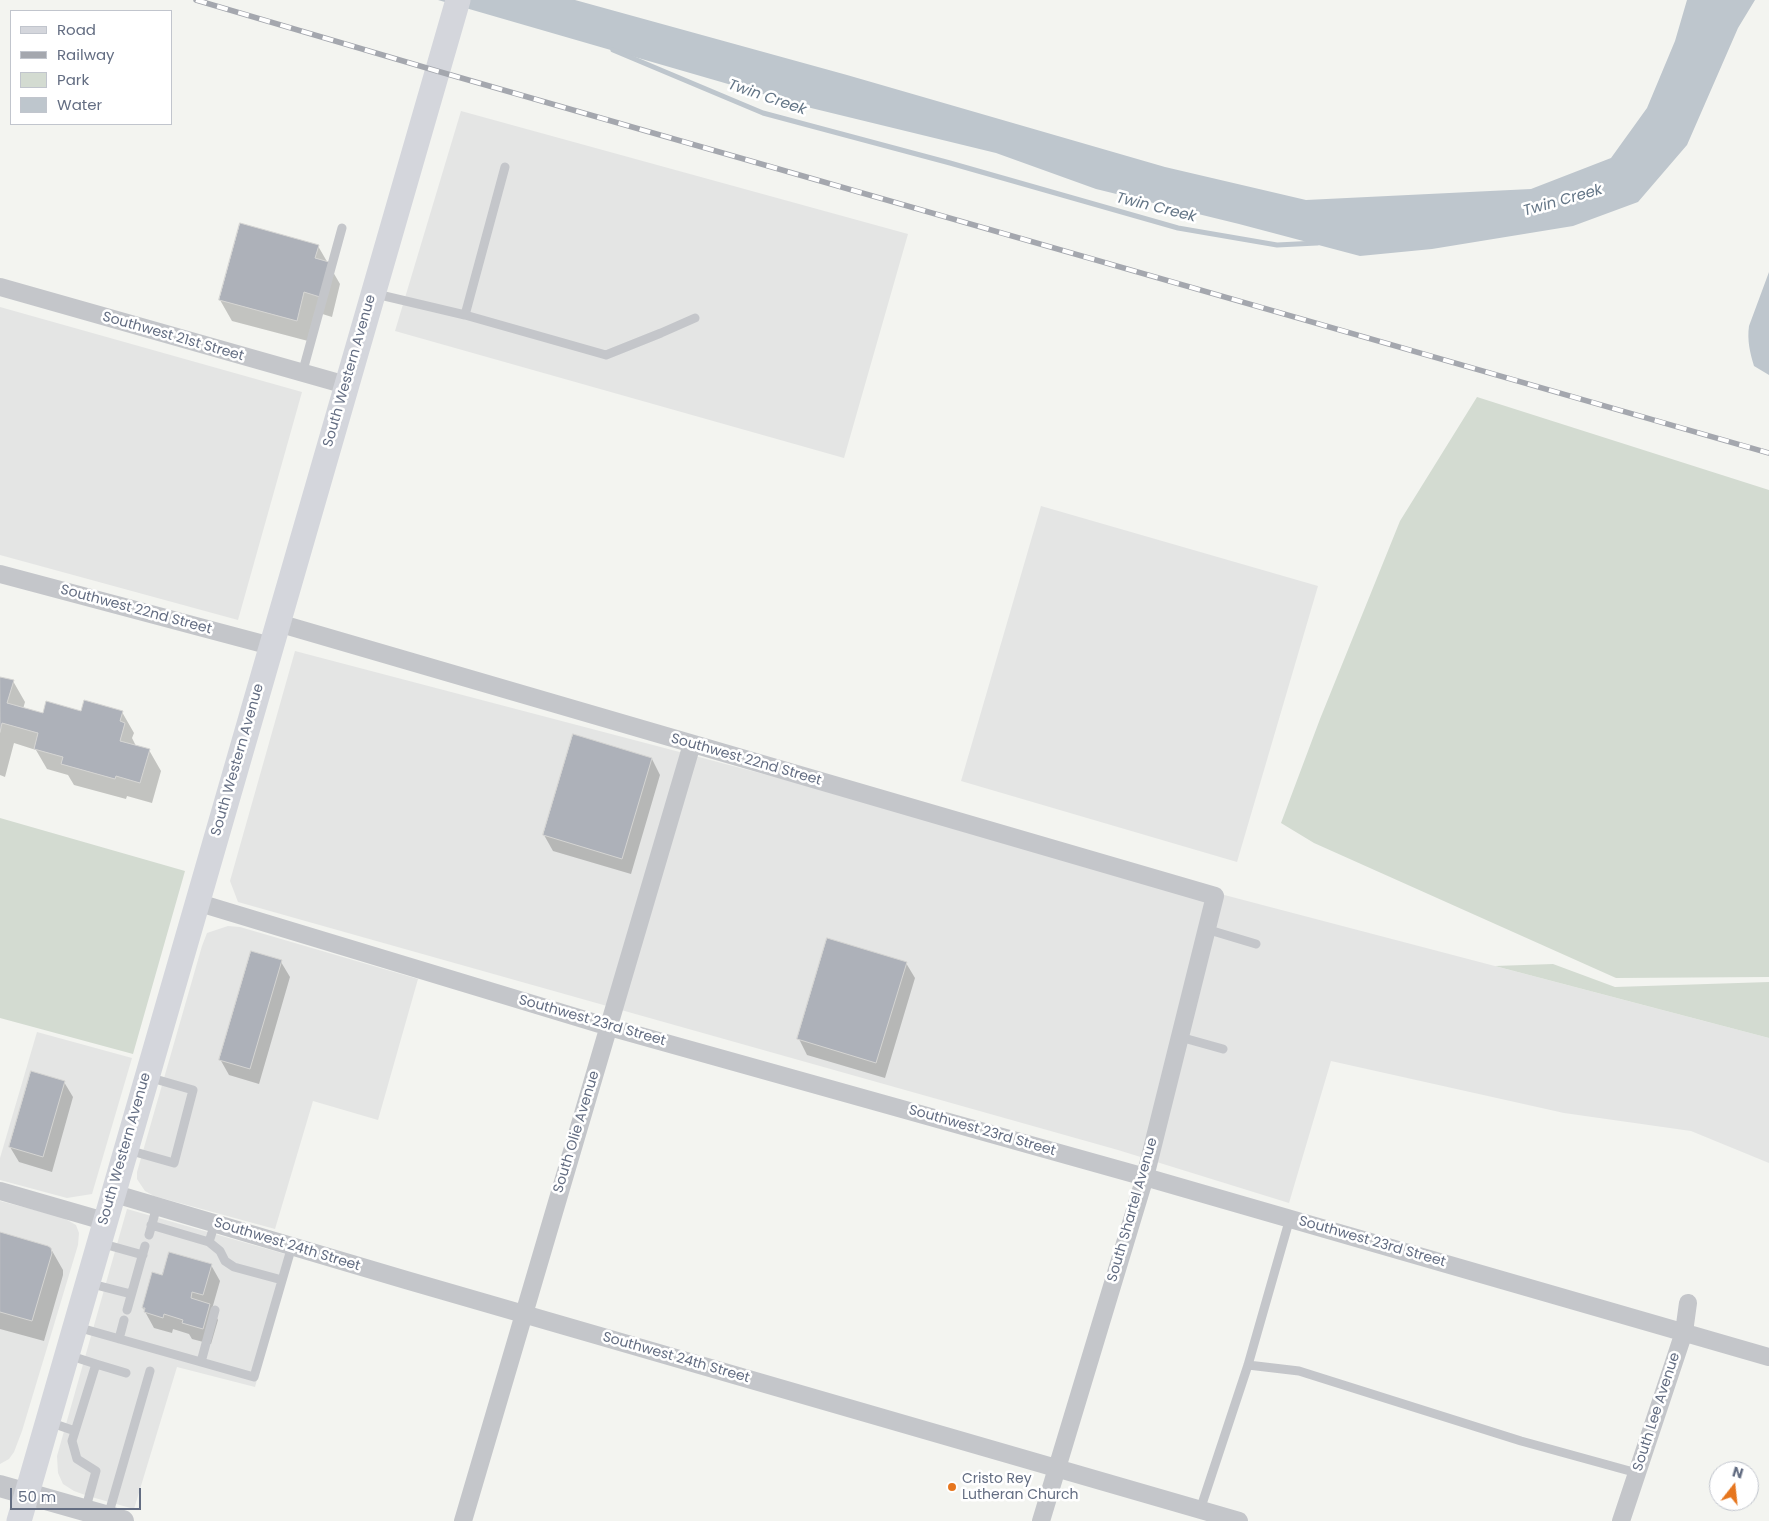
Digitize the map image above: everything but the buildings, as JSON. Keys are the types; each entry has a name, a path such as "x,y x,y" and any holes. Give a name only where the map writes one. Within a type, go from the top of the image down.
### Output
{"main road":[{"name":"South Western Avenue","path":"19,1521 112,1193 458,0"}],"street":[{"name":"Southwest 21st Street","path":"0,287 346,385"},
{"name":"Southwest 22nd Street","path":"0,574 271,646"},
{"name":"Southwest 22nd Street","path":"278,623 1215,896"},
{"name":"South Olie Avenue","path":"463,1521 692,744"},
{"name":"South Shartel Avenue","path":"1041,1521 1145,1176 1215,896"},
{"name":"Southwest 23rd Street","path":"196,902 609,1027 1145,1176 1769,1357"},
{"path":"0,1191 101,1232"},
{"name":"Southwest 24th Street","path":"112,1193 1056,1468 1204,1514 1240,1521"},
{"name":"South Lee Avenue","path":"1621,1521 1684,1332 1688,1302"},
{"path":"0,1486 27,1493 84,1515 115,1519"}],"lane":[{"path":"465,315 505,167"},
{"path":"302,374 342,228"},
{"path":"373,294 465,315 606,355 695,318"},
{"path":"1206,929 1256,944"},
{"path":"1180,1037 1224,1049"},
{"path":"125,1150 174,1163 193,1090 146,1077"},
{"path":"148,1235 157,1206"},
{"path":"1204,1514 1290,1218"},
{"path":"209,1242 215,1223"},
{"path":"151,1225 209,1242 220,1251 225,1261 234,1267 282,1280"},
{"path":"101,1232 144,1250 127,1310"},
{"path":"74,1326 254,1377 292,1246"},
{"path":"87,1283 131,1294"},
{"path":"200,1362 215,1310"},
{"path":"119,1339 124,1320"},
{"path":"67,1355 126,1373"},
{"path":"84,1515 96,1471 77,1459 72,1441 96,1364"},
{"path":"1248,1365 1299,1371 1521,1441 1637,1472"},
{"path":"115,1519 150,1372"},
{"path":"47,1422 75,1431"}],"shaded area":[{"path":"461,111 908,234 844,458 395,331"},
{"path":"0,307 302,392 238,620 0,555"},
{"path":"1041,506 1318,586 1237,862 961,781"},
{"path":"295,651 1769,1038 1769,1163 1691,1131 1564,1113 1331,1061 1289,1203 1118,1150 238,902 230,881"},
{"path":"228,926 240,927 418,979 378,1120 313,1101 275,1229 154,1196 145,1191 137,1179 137,1172 202,946 207,933"},
{"path":"37,1032 132,1058 92,1194 67,1198 0,1180 0,1158"},
{"path":"0,1201 62,1217 76,1225 79,1233 78,1245 22,1431 14,1452 9,1459 0,1464"},
{"path":"127,1209 292,1256 255,1387 177,1367 134,1509 88,1496 74,1491 63,1484 58,1473 57,1456"}],"green space":[{"path":"1477,397 1769,490 1769,977 1616,978 1314,843 1281,823 1320,719 1400,521"},
{"path":"0,818 185,871 133,1054 0,1018"},
{"path":"1553,964 1615,987 1769,982 1769,1038 1495,966"}],"water":[{"path":"438,0 575,0 847,75 1165,167 1306,200 1531,189 1611,158 1647,108 1675,41 1687,0 1755,0 1738,28 1687,145 1638,202 1573,226 1432,249 1360,256 1096,189 996,153 811,108"},
{"path":"1769,272 1769,375 1754,366 1748,336 1749,326"}],"waterway":[{"name":"Twin Creek","path":"613,50 763,113 950,163 1178,228 1277,245 1317,243"}],"railway":[{"path":"196,0 437,71 1769,453"}],"place":[{"name":"Cristo Rey Lutheran Church","path":"952,1487"}]}
